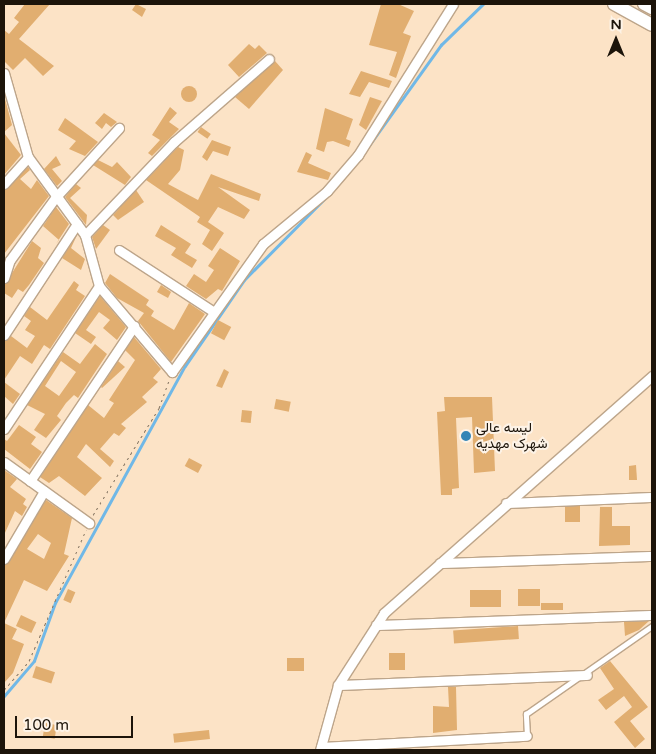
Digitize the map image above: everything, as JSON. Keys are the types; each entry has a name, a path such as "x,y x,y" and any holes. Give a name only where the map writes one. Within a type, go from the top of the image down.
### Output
{"main road":[{"path":"614,4 652,25"},
{"path":"644,4 652,8"}],"street":[{"path":"4,73 7,98 28,157 55,198 77,224 84,236 99,286 172,372 263,244 327,191 358,155 453,4"},
{"path":"84,236 174,142 269,59"},
{"path":"4,278 10,260 55,198 119,128"},
{"path":"4,184 28,157"},
{"path":"4,335 77,224"},
{"path":"118,250 214,312"},
{"path":"4,430 99,286"},
{"path":"30,481 134,326"},
{"path":"527,736 428,746 320,749 338,686 376,625 506,503 652,376"},
{"path":"4,462 89,523"},
{"path":"4,559 44,491"},
{"path":"506,503 652,497"},
{"path":"440,563 652,556"},
{"path":"376,625 652,615"},
{"path":"338,686 587,675"}],"lane":[{"path":"527,736 526,714 587,675 652,626"}],"building":[{"path":"25,4 50,4 19,39 54,66 43,76 25,58 13,70 4,61 4,30 9,34 19,22 14,18"},
{"path":"136,4 146,9 142,17 132,10"},
{"path":"381,4 398,4 414,11 403,33 411,36 396,78 389,75 397,52 369,45"},
{"path":"249,44 255,49 259,45 267,53 239,77 228,65"},
{"path":"275,61 283,70 249,109 235,97"},
{"path":"361,71 392,81 389,88 369,82 360,97 349,94"},
{"path":"189,86 197,94 189,102 181,94"},
{"path":"4,95 12,125 4,132"},
{"path":"370,97 382,101 366,130 359,125"},
{"path":"170,107 177,113 169,122 179,129 152,156 148,153 160,140 152,135"},
{"path":"325,108 353,119 346,139 351,141 349,147 333,141 327,142 324,152 316,149"},
{"path":"104,113 117,122 111,127 106,123 102,129 95,123"},
{"path":"65,118 98,142 85,156 69,149 76,141 58,130"},
{"path":"201,127 211,134 207,139 198,132"},
{"path":"4,133 21,155 4,175"},
{"path":"212,140 231,147 228,156 213,151 207,161 202,157"},
{"path":"178,147 184,150 180,170 168,184 198,200 211,174 261,194 259,201 218,187 250,210 244,219 218,207 208,222 224,233 212,251 202,244 210,230 197,222 200,217 146,180"},
{"path":"306,152 312,155 308,163 331,173 328,180 297,172"},
{"path":"56,156 61,165 52,169 62,181 57,186 44,169"},
{"path":"98,160 112,167 117,162 131,177 125,185 93,165"},
{"path":"28,167 30,170 20,179 31,189 37,180 49,196 4,254 4,190"},
{"path":"76,184 81,188 70,198 87,215 86,225 65,197"},
{"path":"136,190 144,202 118,220 113,215"},
{"path":"56,207 69,224 59,240 43,226"},
{"path":"103,225 110,230 96,249 92,237"},
{"path":"161,225 191,244 185,253 197,260 192,268 171,255 176,248 155,236"},
{"path":"77,235 71,248 85,259 81,270 62,258"},
{"path":"32,241 41,248 38,258 44,263 23,292 18,289 12,298 4,293 4,286"},
{"path":"220,248 240,261 222,291 218,289 206,299 186,286 194,274 206,282 214,270 208,266"},
{"path":"110,274 149,300 146,305 154,311 151,316 174,330 189,303 205,314 171,362 138,321 144,313 117,298 105,283"},
{"path":"74,281 79,285 76,290 85,296 50,349 44,345 32,364 20,356 4,380 4,341 11,336 27,348 35,336 25,330 31,321 24,316 30,307 47,320"},
{"path":"161,285 171,292 168,298 157,292"},
{"path":"100,296 126,327 117,340 103,328 110,320 99,312 86,330 96,337 91,344 75,333"},
{"path":"218,320 231,327 224,340 211,333"},
{"path":"134,337 161,369 153,378 158,382 142,397 147,402 121,424 126,428 119,436 114,433 100,449 114,461 110,467 86,444 77,457 102,478 85,496 59,476 49,483 40,477 88,405 104,418 114,403 109,400 135,360 125,350"},
{"path":"95,344 107,354 78,398 74,395 66,403 57,416 61,420 46,438 34,430 45,414 27,405 63,352 80,364","holes":["61,361 76,372 59,396 45,386"]},
{"path":"118,361 125,367 102,388 101,387"},
{"path":"224,369 229,372 222,388 216,386"},
{"path":"4,382 20,394 13,404 4,396"},
{"path":"444,397 492,397 495,471 474,473 472,417 456,418 459,488 452,489 452,495 441,495 437,412 445,411"},
{"path":"276,399 291,402 289,412 274,409"},
{"path":"242,410 252,411 251,423 241,422"},
{"path":"19,425 36,437 31,444 42,452 30,469 4,449 4,439 7,441"},
{"path":"189,458 202,465 198,473 185,466"},
{"path":"636,465 637,480 629,480 629,466"},
{"path":"4,470 17,479 10,487 26,499 23,504 27,507 22,516 15,511 4,535"},
{"path":"46,500 72,518 64,554 69,556 47,591 24,580 4,623 4,565","holes":["38,534 51,543 44,559 27,549"]},
{"path":"565,506 580,506 580,522 565,522"},
{"path":"600,507 612,507 612,526 630,526 630,545 599,546"},
{"path":"68,589 75,592 71,603 63,600"},
{"path":"518,589 540,589 540,606 518,606"},
{"path":"470,590 501,590 501,607 470,607"},
{"path":"541,603 563,603 563,610 541,610"},
{"path":"21,615 36,622 31,633 16,626"},
{"path":"649,621 639,630 625,636 624,622"},
{"path":"4,623 17,629 12,639 24,644 13,673 4,683"},
{"path":"518,626 519,639 454,644 453,631"},
{"path":"389,653 405,653 405,670 389,670"},
{"path":"287,658 304,658 304,671 287,671"},
{"path":"610,661 648,707 630,721 645,739 635,748 614,722 632,707 624,696 606,710 598,700 614,689 600,668"},
{"path":"36,666 55,672 51,684 32,677"},
{"path":"448,687 456,687 457,730 433,733 433,706 449,707"},
{"path":"45,723 57,725 55,739 43,737"},
{"path":"209,730 210,739 174,743 173,734"}],"waterway":[{"path":"370,144 441,45 483,4"},
{"path":"331,192 352,168"},
{"path":"4,696 34,661 55,603 185,366 244,280 327,196"}],"place":[{"name":"لیسه عالی شهرک مهدیه","path":"466,436"}]}
